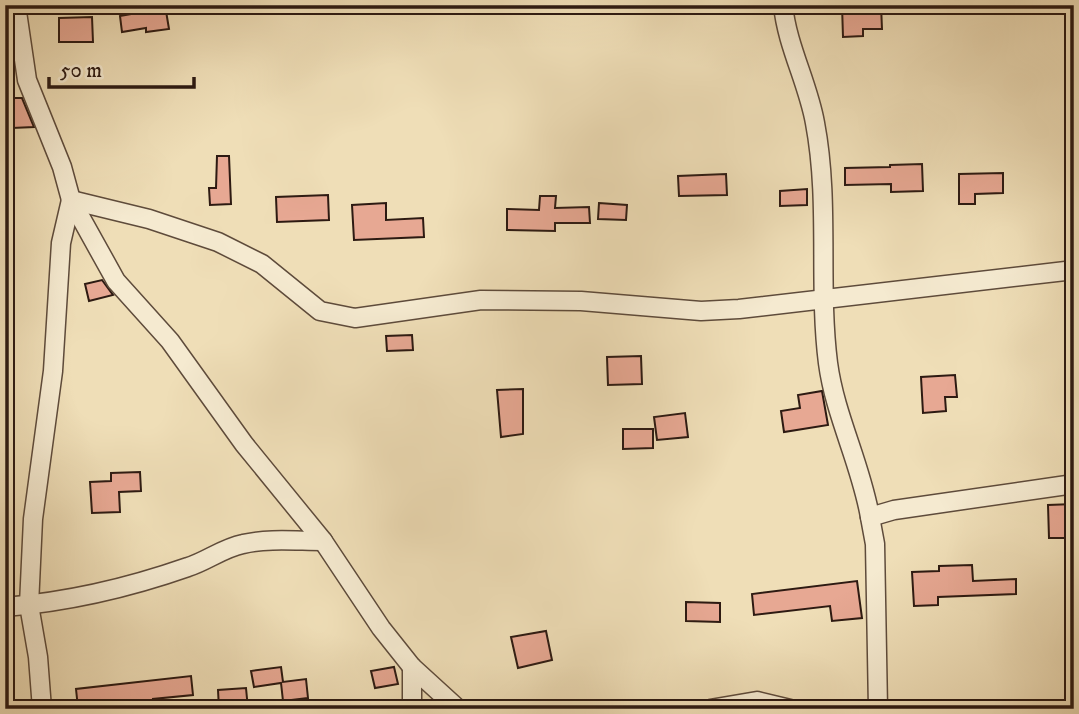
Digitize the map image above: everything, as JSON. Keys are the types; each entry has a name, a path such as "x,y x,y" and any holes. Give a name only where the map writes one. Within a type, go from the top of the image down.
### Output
{"street":[{"path":"16,5 27,80 62,167 71,200 116,281 170,341 237,434 323,541 381,628 412,667 458,709"},
{"path":"783,5 786,26 815,121 821,164 828,362 835,401 866,495 875,544 878,709"},
{"path":"71,200 149,219 218,242 262,264 320,311 355,318 481,300 581,301 701,311 824,300 1074,270"},
{"path":"42,709 29,605 33,519 53,371 58,265 71,200"},
{"path":"870,517 894,510 1074,484"},
{"path":"5,607 29,605 118,587 191,566 241,544 267,540 323,541"},
{"path":"412,667 412,709"},
{"path":"710,709 757,701 790,709"}],"building":[{"path":"165,5 169,29 146,32 146,28 122,32 120,16"},
{"path":"842,5 881,5 882,29 863,29 863,36 843,37"},
{"path":"92,17 93,42 59,42 59,18"},
{"path":"11,98 22,98 34,127 12,128"},
{"path":"217,156 229,156 231,204 210,205 209,188 216,188"},
{"path":"922,164 923,191 891,192 891,184 845,185 845,168"},
{"path":"1003,173 1003,193 975,194 975,204 959,204 959,174"},
{"path":"726,174 727,195 679,196 678,176"},
{"path":"807,189 807,205 780,206 780,191"},
{"path":"328,195 329,220 277,222 276,197"},
{"path":"540,196 556,196 555,208 589,207 590,223 555,223 555,231 507,230 507,209 539,210"},
{"path":"386,203 386,220 423,218 424,237 354,240 352,205"},
{"path":"599,203 627,205 626,220 598,219"},
{"path":"102,280 113,295 89,301 85,284"},
{"path":"412,335 413,350 387,351 386,336"},
{"path":"641,356 642,384 608,385 607,357"},
{"path":"955,375 957,397 945,397 946,411 923,413 921,377"},
{"path":"523,389 523,434 501,437 497,390"},
{"path":"822,391 828,425 784,432 781,411 800,408 798,395"},
{"path":"685,413 688,437 657,440 654,417"},
{"path":"623,429 653,429 653,448 623,449"},
{"path":"140,472 141,491 119,492 120,512 92,513 90,482 111,481 111,473"},
{"path":"1074,504 1074,538 1049,538 1048,505"},
{"path":"972,565 973,581 1016,579 1016,594 938,597 938,605 914,606 912,572 939,571 939,566"},
{"path":"857,581 862,618 832,621 830,606 754,615 752,594"},
{"path":"686,602 720,603 720,622 686,621"},
{"path":"546,631 552,660 518,668 511,637"},
{"path":"281,667 283,682 306,679 308,698 283,701 281,683 254,687 251,671"},
{"path":"394,667 398,684 375,688 371,671"},
{"path":"191,676 193,695 153,699 154,709 121,709 120,704 78,708 76,689"},
{"path":"246,688 248,709 219,709 218,690"}]}
